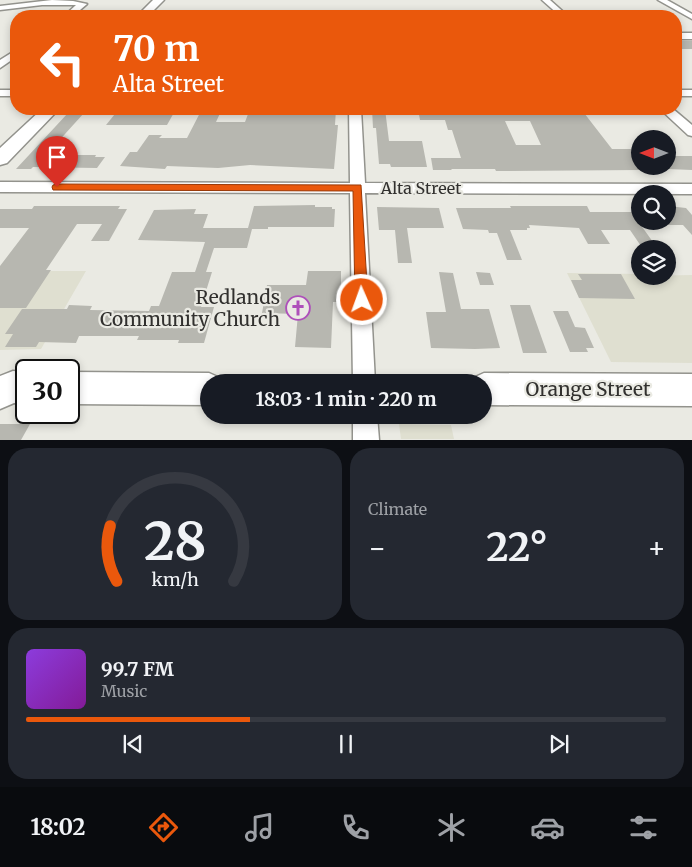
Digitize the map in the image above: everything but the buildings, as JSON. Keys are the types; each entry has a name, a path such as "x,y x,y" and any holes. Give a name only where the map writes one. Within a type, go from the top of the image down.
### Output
{"main road":[{"path":"148,10 159,0"},
{"path":"0,140 36,115"},
{"path":"0,159 39,115"},
{"path":"80,388 200,389"},
{"name":"Orange Street","path":"492,389 692,390"}],"street":[{"path":"0,8 56,0 77,1 83,4 77,10"},
{"path":"546,0 557,10"},
{"path":"662,0 680,10"},
{"path":"355,115 364,374"},
{"path":"673,115 692,132"},
{"name":"Alta Street","path":"0,187 692,189"},
{"path":"365,424 366,440"}],"shaded area":[{"path":"0,271 86,271 41,349 0,350"},
{"path":"567,273 631,274 631,285 676,285 676,275 692,275 692,363 611,362"},
{"path":"399,424 451,425 454,439 401,439"}],"place":[{"name":"Redlands Community Church","path":"298,308"}],"route":[{"path":"57,187 358,188 362,300"}]}
